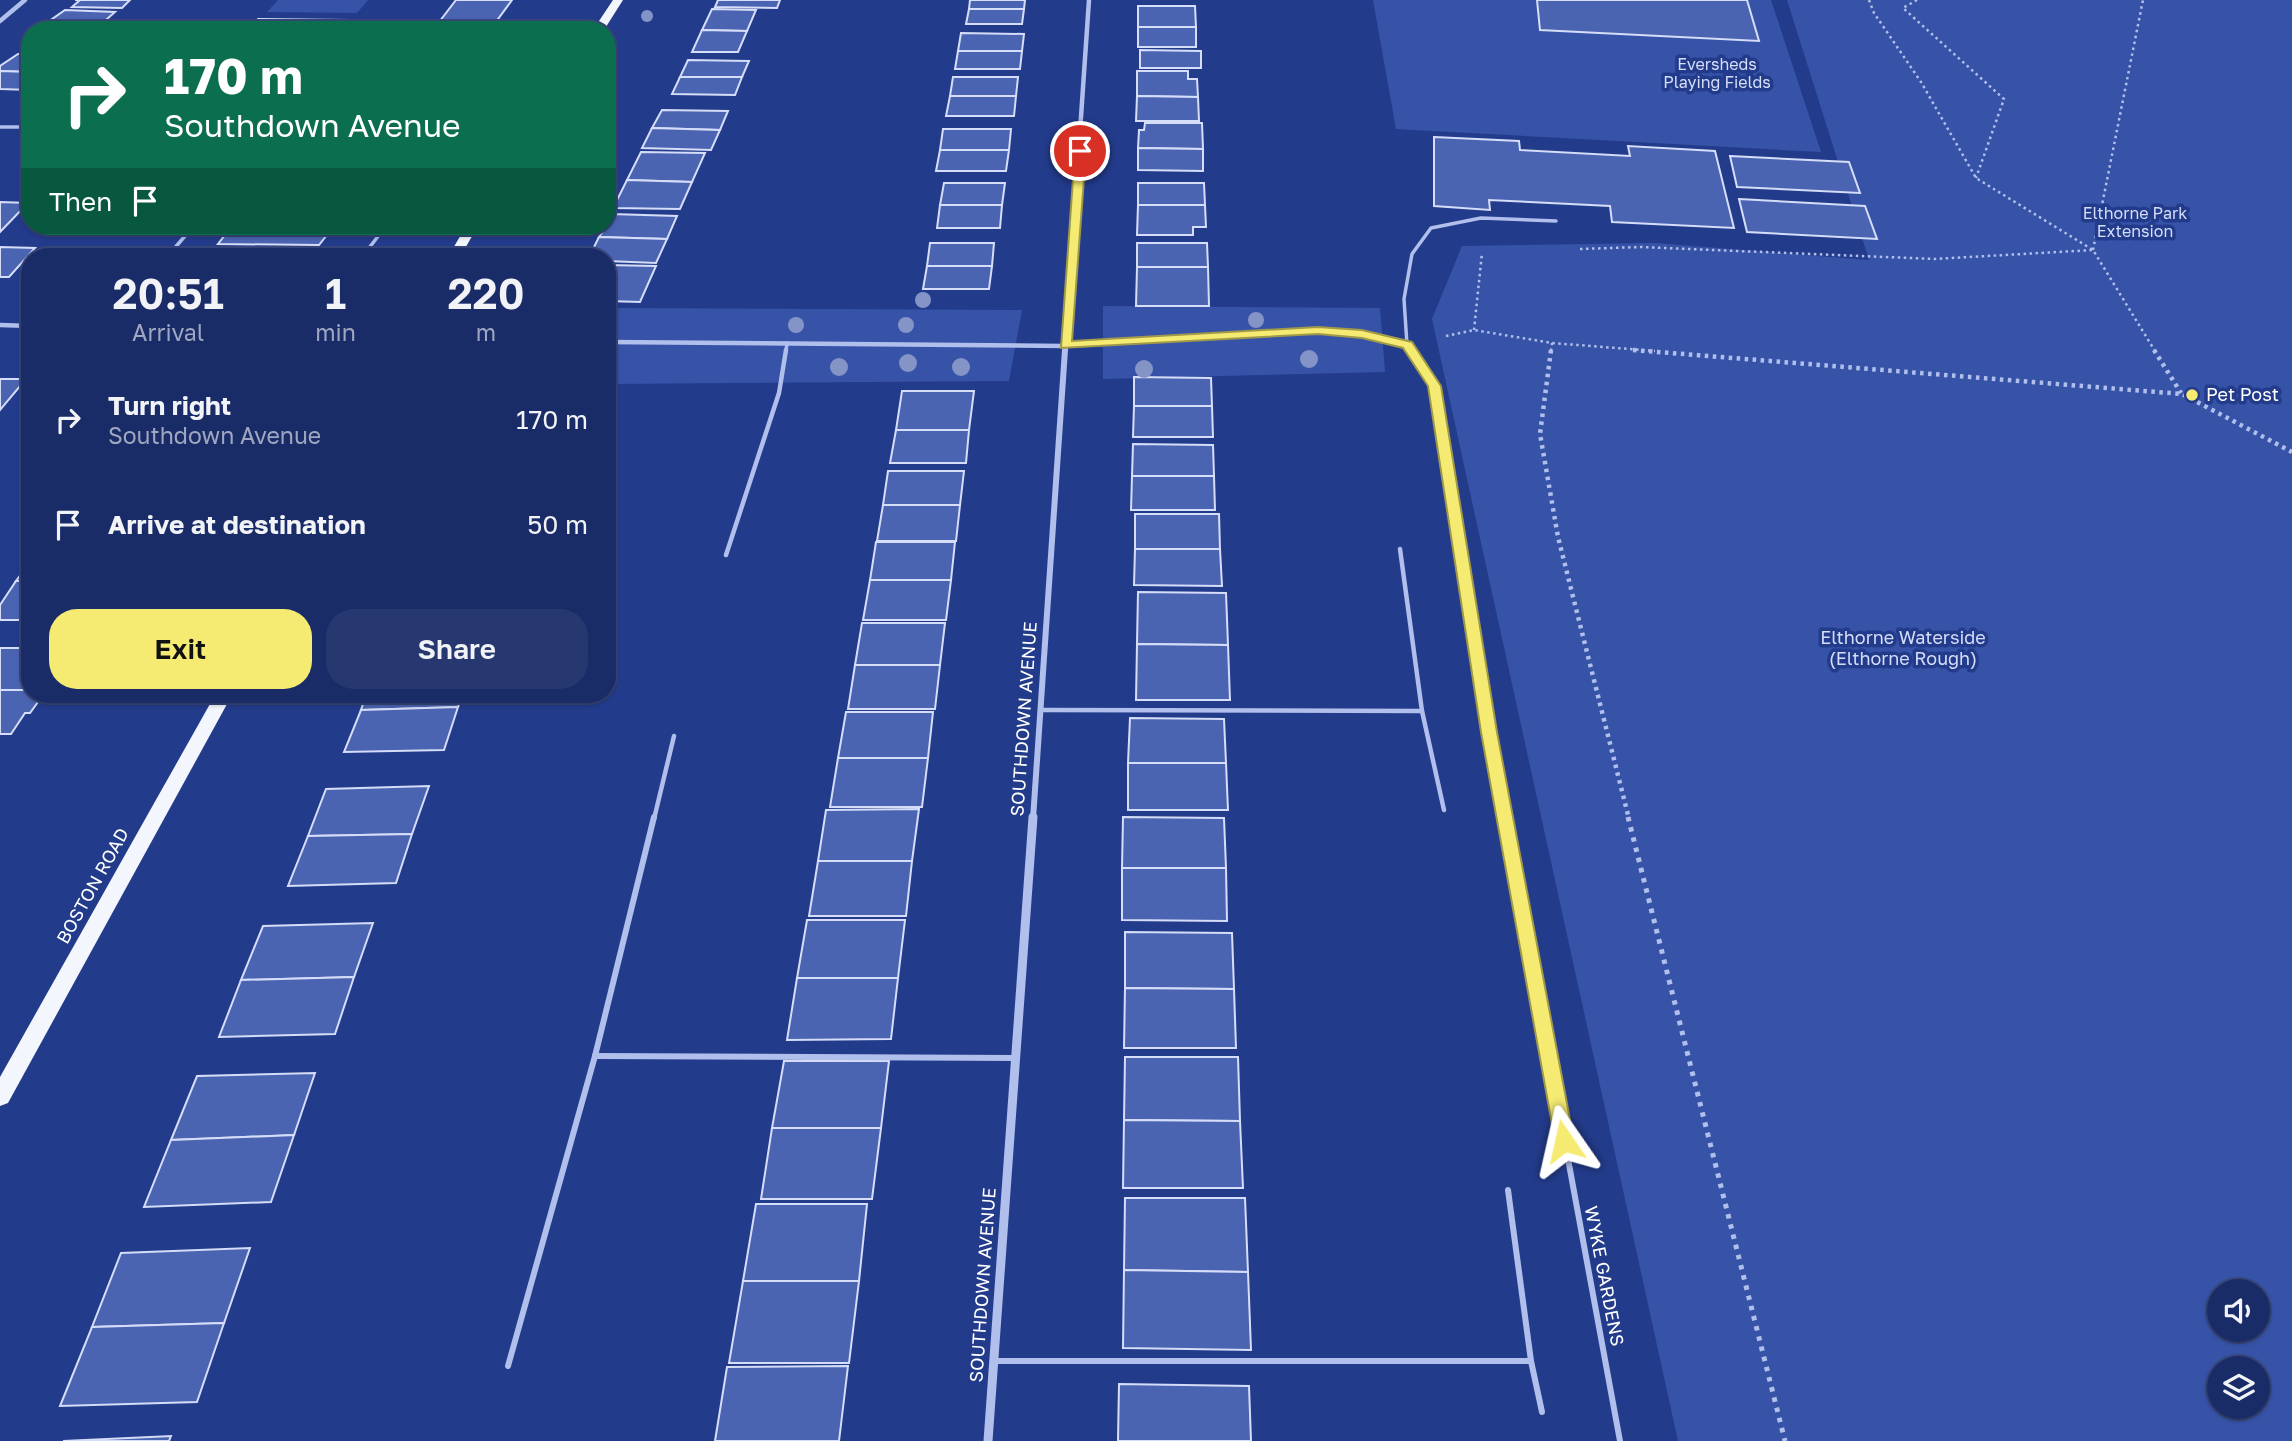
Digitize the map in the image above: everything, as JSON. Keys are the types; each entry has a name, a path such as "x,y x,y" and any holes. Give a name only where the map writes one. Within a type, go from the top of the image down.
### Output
{"main road":[{"path":"604,21 618,0"},
{"name":"BOSTON ROAD","path":"0,1097 219,703"}],"street":[{"path":"0,22 25,0"},
{"name":"SOUTHDOWN AVENUE","path":"988,1441 1089,0"},
{"path":"0,326 21,326"},
{"path":"616,342 1066,346 1318,331 1362,334 1407,345"},
{"name":"WYKE GARDENS","path":"1407,345 1434,386"}],"lane":[{"path":"0,127 21,127"},
{"path":"1407,345 1404,299 1412,254 1431,228 1481,218 1556,221"},
{"path":"175,248 185,236"},
{"path":"726,555 779,393 787,344"},
{"name":"WYKE GARDENS","path":"1434,386 1489,732 1620,1441"},
{"path":"1400,549 1422,711 1444,810"},
{"path":"1040,710 1422,711"},
{"path":"508,1366 595,1056 674,736"},
{"path":"595,1056 1014,1058"},
{"path":"1508,1190 1531,1361 1542,1412"},
{"path":"993,1362 1531,1361"}],"path":[{"path":"1869,0 1874,13 1921,82 1976,178 2093,250 2182,394"},
{"path":"1917,0 1903,8 2004,99 1976,178"},
{"path":"2093,250 2143,0"},
{"path":"1575,249 1641,247 1934,259 2093,250"},
{"path":"1483,251 1474,330 1552,343 2182,394 2292,452"},
{"path":"1552,343 1540,434 1558,537 1785,1441"}],"green space":[{"path":"278,0 368,0 357,13 267,12"},
{"name":"Eversheds Playing Fields","path":"1373,0 1771,0 1821,152 1396,129"},
{"name":"Elthorne Waterside (Elthorne Rough)","path":"1787,0 2292,0 2292,1441 1678,1441 1432,319 1462,246 1656,243 1869,260"},
{"path":"1103,306 1380,308 1385,372 1103,379"},
{"path":"616,308 1022,310 1009,381 616,384"}],"building":[{"path":"80,0 130,0 122,8 72,7"},
{"path":"456,0 512,0 497,21 440,21"},
{"path":"718,0 780,0 777,8 715,7"},
{"path":"970,0 1025,0 1024,9 969,9"},
{"path":"1537,0 1747,0 1759,41 1540,30"},
{"path":"1138,6 1195,6 1196,27 1138,27"},
{"path":"712,9 756,10 747,31 702,30"},
{"path":"969,9 1024,9 1022,24 966,24"},
{"path":"65,10 115,12 105,21 49,21"},
{"path":"258,19 349,20 348,21 256,21"},
{"path":"1138,27 1196,27 1196,47 1138,47"},
{"path":"702,30 747,31 738,52 692,52"},
{"path":"961,33 1024,34 1022,51 958,51"},
{"path":"1140,50 1201,51 1201,68 1140,68"},
{"path":"958,51 1022,51 1020,69 955,69"},
{"path":"21,54 21,72 0,71 0,66"},
{"path":"688,60 749,61 742,77 680,77"},
{"path":"0,71 21,72 21,90 0,89"},
{"path":"1137,71 1188,71 1188,79 1197,79 1198,97 1137,96"},
{"path":"680,77 742,77 735,95 672,94"},
{"path":"953,77 1018,77 1016,96 950,96"},
{"path":"950,96 1016,96 1014,116 946,116"},
{"path":"1137,96 1198,97 1199,121 1136,121"},
{"path":"662,110 728,111 720,130 652,128"},
{"path":"1145,123 1202,123 1203,149 1138,148 1139,130 1144,130"},
{"path":"652,128 720,130 711,150 642,148"},
{"path":"943,129 1011,129 1009,150 940,150"},
{"path":"1434,137 1519,141 1520,150 1630,156 1628,146 1715,151 1734,228 1612,222 1610,206 1489,200 1490,210 1434,206"},
{"path":"1138,148 1203,149 1203,171 1138,170"},
{"path":"940,150 1009,150 1006,171 936,171"},
{"path":"641,152 705,153 692,182 627,180"},
{"path":"1730,156 1849,162 1860,193 1737,187"},
{"path":"627,180 692,182 680,209 616,208 616,202"},
{"path":"944,183 1005,183 1002,205 940,205"},
{"path":"1138,183 1204,183 1205,205 1138,205"},
{"path":"1739,199 1865,206 1877,239 1747,232"},
{"path":"0,202 21,203 21,210 0,232"},
{"path":"940,205 1002,205 1000,228 937,228"},
{"path":"1138,205 1205,205 1206,227 1193,227 1193,235 1137,235"},
{"path":"616,214 677,216 667,239 599,237 616,235"},
{"path":"225,235 327,235 319,245 218,244"},
{"path":"599,237 667,239 656,263 616,261 616,248 594,248"},
{"path":"930,243 994,243 992,266 927,266"},
{"path":"1137,243 1207,243 1208,267 1137,267"},
{"path":"0,247 35,248 21,248 21,264 9,277 0,277"},
{"path":"616,265 656,266 640,302 616,301"},
{"path":"927,266 992,266 989,289 923,289"},
{"path":"1137,267 1208,267 1209,306 1136,306"},
{"path":"1134,377 1211,378 1212,406 1134,406"},
{"path":"0,379 21,379 21,385 0,410"},
{"path":"902,391 974,391 969,430 896,430"},
{"path":"1134,406 1212,406 1213,437 1133,437"},
{"path":"896,430 969,430 966,463 890,463"},
{"path":"1133,444 1213,445 1214,476 1132,476"},
{"path":"888,471 964,471 960,505 883,505"},
{"path":"1132,476 1214,476 1215,510 1131,510"},
{"path":"883,505 960,505 956,541 877,541"},
{"path":"1135,514 1219,514 1220,549 1135,549"},
{"path":"876,542 955,542 951,580 870,580"},
{"path":"1135,549 1220,549 1222,586 1134,585"},
{"path":"870,580 951,580 946,620 863,620"},
{"path":"16,581 21,581 21,620 0,620 0,605"},
{"path":"1138,592 1226,593 1228,645 1137,644"},
{"path":"862,623 945,623 940,665 855,665"},
{"path":"1137,644 1228,645 1230,700 1136,700"},
{"path":"0,648 21,648 21,690 0,690"},
{"path":"855,665 940,665 935,709 848,709"},
{"path":"0,690 21,690 21,703 37,703 30,713 25,713 11,734 0,734"},
{"path":"363,703 459,703 458,707 361,710"},
{"path":"458,707 444,750 344,752 361,710"},
{"path":"846,712 933,712 928,758 838,758"},
{"path":"1130,718 1224,719 1226,763 1128,763"},
{"path":"838,758 928,758 922,807 830,807"},
{"path":"1128,763 1226,763 1228,810 1128,810"},
{"path":"429,786 412,834 308,836 326,789"},
{"path":"919,809 912,861 818,861 826,810"},
{"path":"1123,817 1224,818 1226,868 1122,868"},
{"path":"412,834 396,883 288,886 308,836"},
{"path":"818,861 912,861 906,916 809,916"},
{"path":"1122,868 1226,868 1227,921 1122,920"},
{"path":"807,920 905,920 898,978 797,978"},
{"path":"373,923 354,977 241,980 263,926"},
{"path":"1125,932 1232,933 1234,989 1125,988"},
{"path":"354,977 335,1034 219,1037 241,980"},
{"path":"797,978 898,978 891,1039 787,1040"},
{"path":"1125,988 1234,989 1236,1048 1124,1048"},
{"path":"1125,1057 1238,1057 1240,1121 1124,1120"},
{"path":"784,1061 889,1061 881,1128 772,1128"},
{"path":"315,1073 294,1135 171,1140 197,1076"},
{"path":"1124,1120 1240,1121 1243,1188 1123,1188"},
{"path":"772,1128 881,1128 872,1199 761,1199"},
{"path":"294,1135 271,1202 144,1207 171,1140"},
{"path":"1125,1198 1245,1198 1248,1272 1124,1270"},
{"path":"756,1204 867,1204 859,1281 743,1281"},
{"path":"250,1248 224,1323 92,1327 121,1253"},
{"path":"1124,1270 1248,1272 1251,1350 1123,1348"},
{"path":"743,1281 859,1281 849,1363 729,1363"},
{"path":"224,1323 197,1402 60,1406 92,1327"},
{"path":"848,1366 839,1441 715,1441 727,1367"},
{"path":"1119,1384 1249,1386 1251,1441 1118,1441"},
{"path":"171,1436 169,1441 63,1441"}],"place":[{"name":"Pet Post","path":"2192,395"}],"route":[{"path":"1080,151 1066,346 1318,331 1362,334 1407,345 1434,386 1489,732 1564,1141"}],"park label":[{"name":"Elthorne Park Extension","path":"2135,222"}]}
